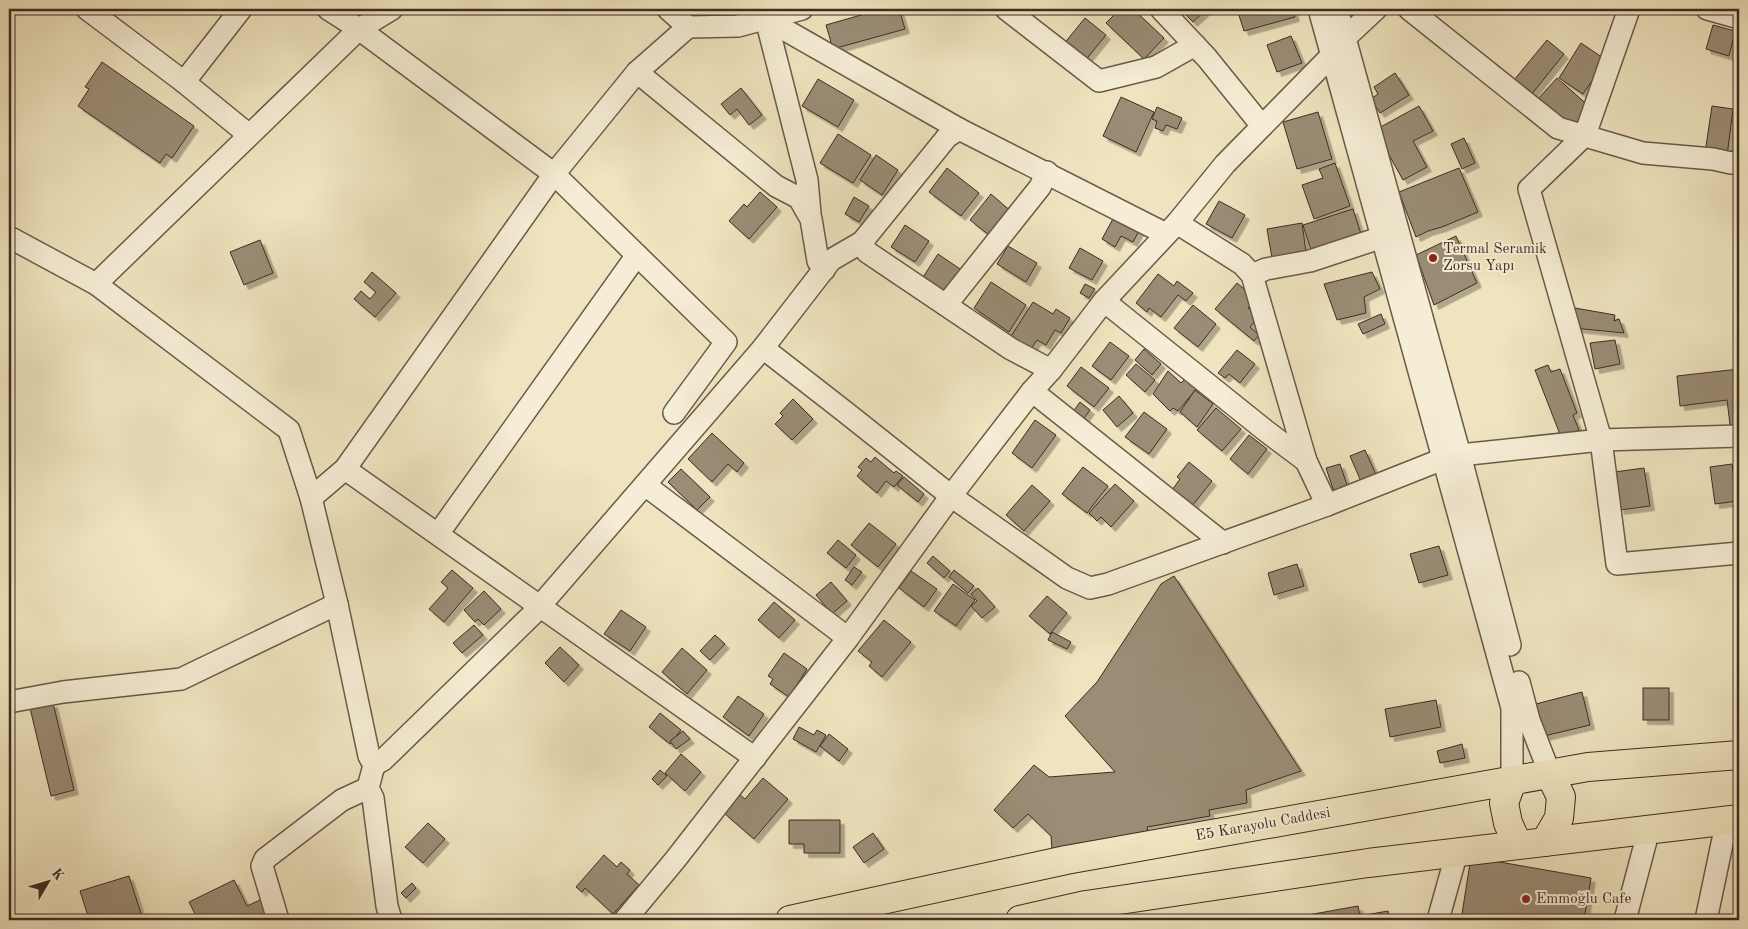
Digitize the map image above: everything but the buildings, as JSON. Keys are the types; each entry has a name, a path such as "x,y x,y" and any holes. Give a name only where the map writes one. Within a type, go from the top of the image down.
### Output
{"highway":[{"name":"E5 Karayolu Caddesi","path":"790,920 1066,860 1588,767 1739,755"},
{"path":"1545,842 1559,818 1561,797 1550,774"},
{"path":"1512,781 1504,803 1508,823 1518,845"},
{"path":"1020,920 1086,905 1358,864 1733,820"}],"street":[{"path":"87,9 184,82 250,135"},
{"path":"184,82 241,9"},
{"path":"328,9 359,29 554,174 726,342 674,413"},
{"path":"96,284 359,29 392,9"},
{"path":"668,9 688,27"},
{"path":"311,498 345,468 554,174 637,72 688,27 738,26 765,14 802,9"},
{"path":"1006,9 1099,81 1156,67 1195,45"},
{"path":"1162,9 1195,45 1262,126"},
{"path":"1319,9 1389,235 1529,720 1550,774"},
{"path":"1337,9 1389,235"},
{"path":"625,920 675,860 848,638 951,496 1104,301 1171,229 1225,164 1332,55 1345,38 1376,9"},
{"path":"1409,9 1558,128 1643,153 1713,159 1731,163 1739,162"},
{"path":"1629,9 1585,135 1529,188 1601,440 1617,564 1739,553"},
{"path":"1707,9 1739,18"},
{"path":"765,14 959,129 1242,264 1252,275 1306,461 1327,505"},
{"path":"765,14 807,180 818,260 824,270"},
{"path":"637,72 776,186 799,198 811,218"},
{"path":"374,765 383,760 541,606 763,348 831,260 862,242 947,137 959,129"},
{"path":"946,305 1040,187 1047,172"},
{"path":"1252,275 1266,269 1310,261 1389,235"},
{"path":"9,237 96,284 289,430 311,498 337,604 369,756 374,765 368,788 373,798 387,906 391,920"},
{"path":"862,242 867,252 1012,349 1051,370"},
{"path":"438,534 636,255"},
{"path":"1104,301 1306,461"},
{"path":"763,348 951,496 1067,578 1090,588 1108,584 1327,505 1452,457 1601,440 1739,436"},
{"path":"1032,391 1223,542"},
{"path":"1452,457 1512,708 1512,781"},
{"path":"345,468 755,758"},
{"path":"645,485 848,638"},
{"path":"9,702 62,692 181,679 337,604"},
{"path":"278,920 262,866 266,859 342,800 368,788"},
{"path":"1706,920 1733,820"},
{"path":"1625,920 1650,829"},
{"path":"1438,920 1457,852"}],"place":[{"name":"Termal Seramik Zorsu Yapı","path":"1433,258"},
{"name":"Emmoğlu Cafe","path":"1526,899"}]}
